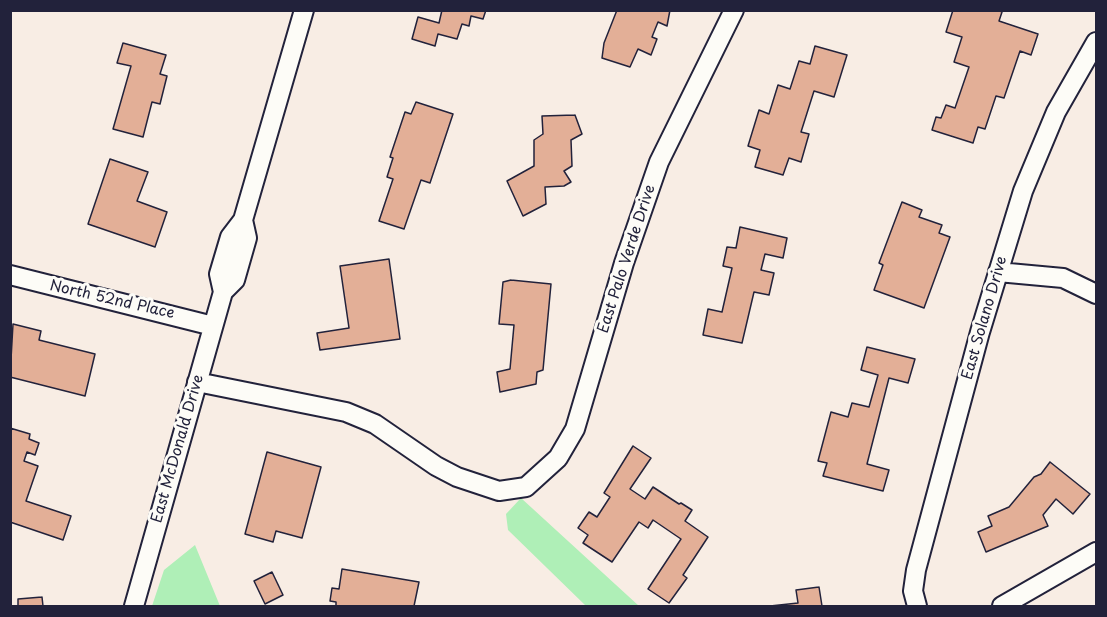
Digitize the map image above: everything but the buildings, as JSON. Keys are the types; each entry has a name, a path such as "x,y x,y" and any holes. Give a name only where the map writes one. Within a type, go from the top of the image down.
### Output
{"street":[{"name":"East McDonald Drive","path":"134,606 223,292 219,274 230,237 243,220 304,10"},
{"name":"East Palo Verde Drive","path":"197,382 346,412 375,424 435,466 457,477 485,488 511,491 526,487 558,458 575,429 624,263 659,162 734,10"},
{"name":"East Solano Drive","path":"917,606 913,591 916,570 998,272 1023,191 1056,112 1096,42"},
{"path":"998,272 1063,278 1096,294"},
{"name":"North 52nd Place","path":"10,275 213,326"},
{"path":"1002,606 1096,552"}],"green space":[{"path":"521,498 639,606 586,606 508,530 506,514"},
{"path":"195,545 220,606 152,606 164,570"}]}
